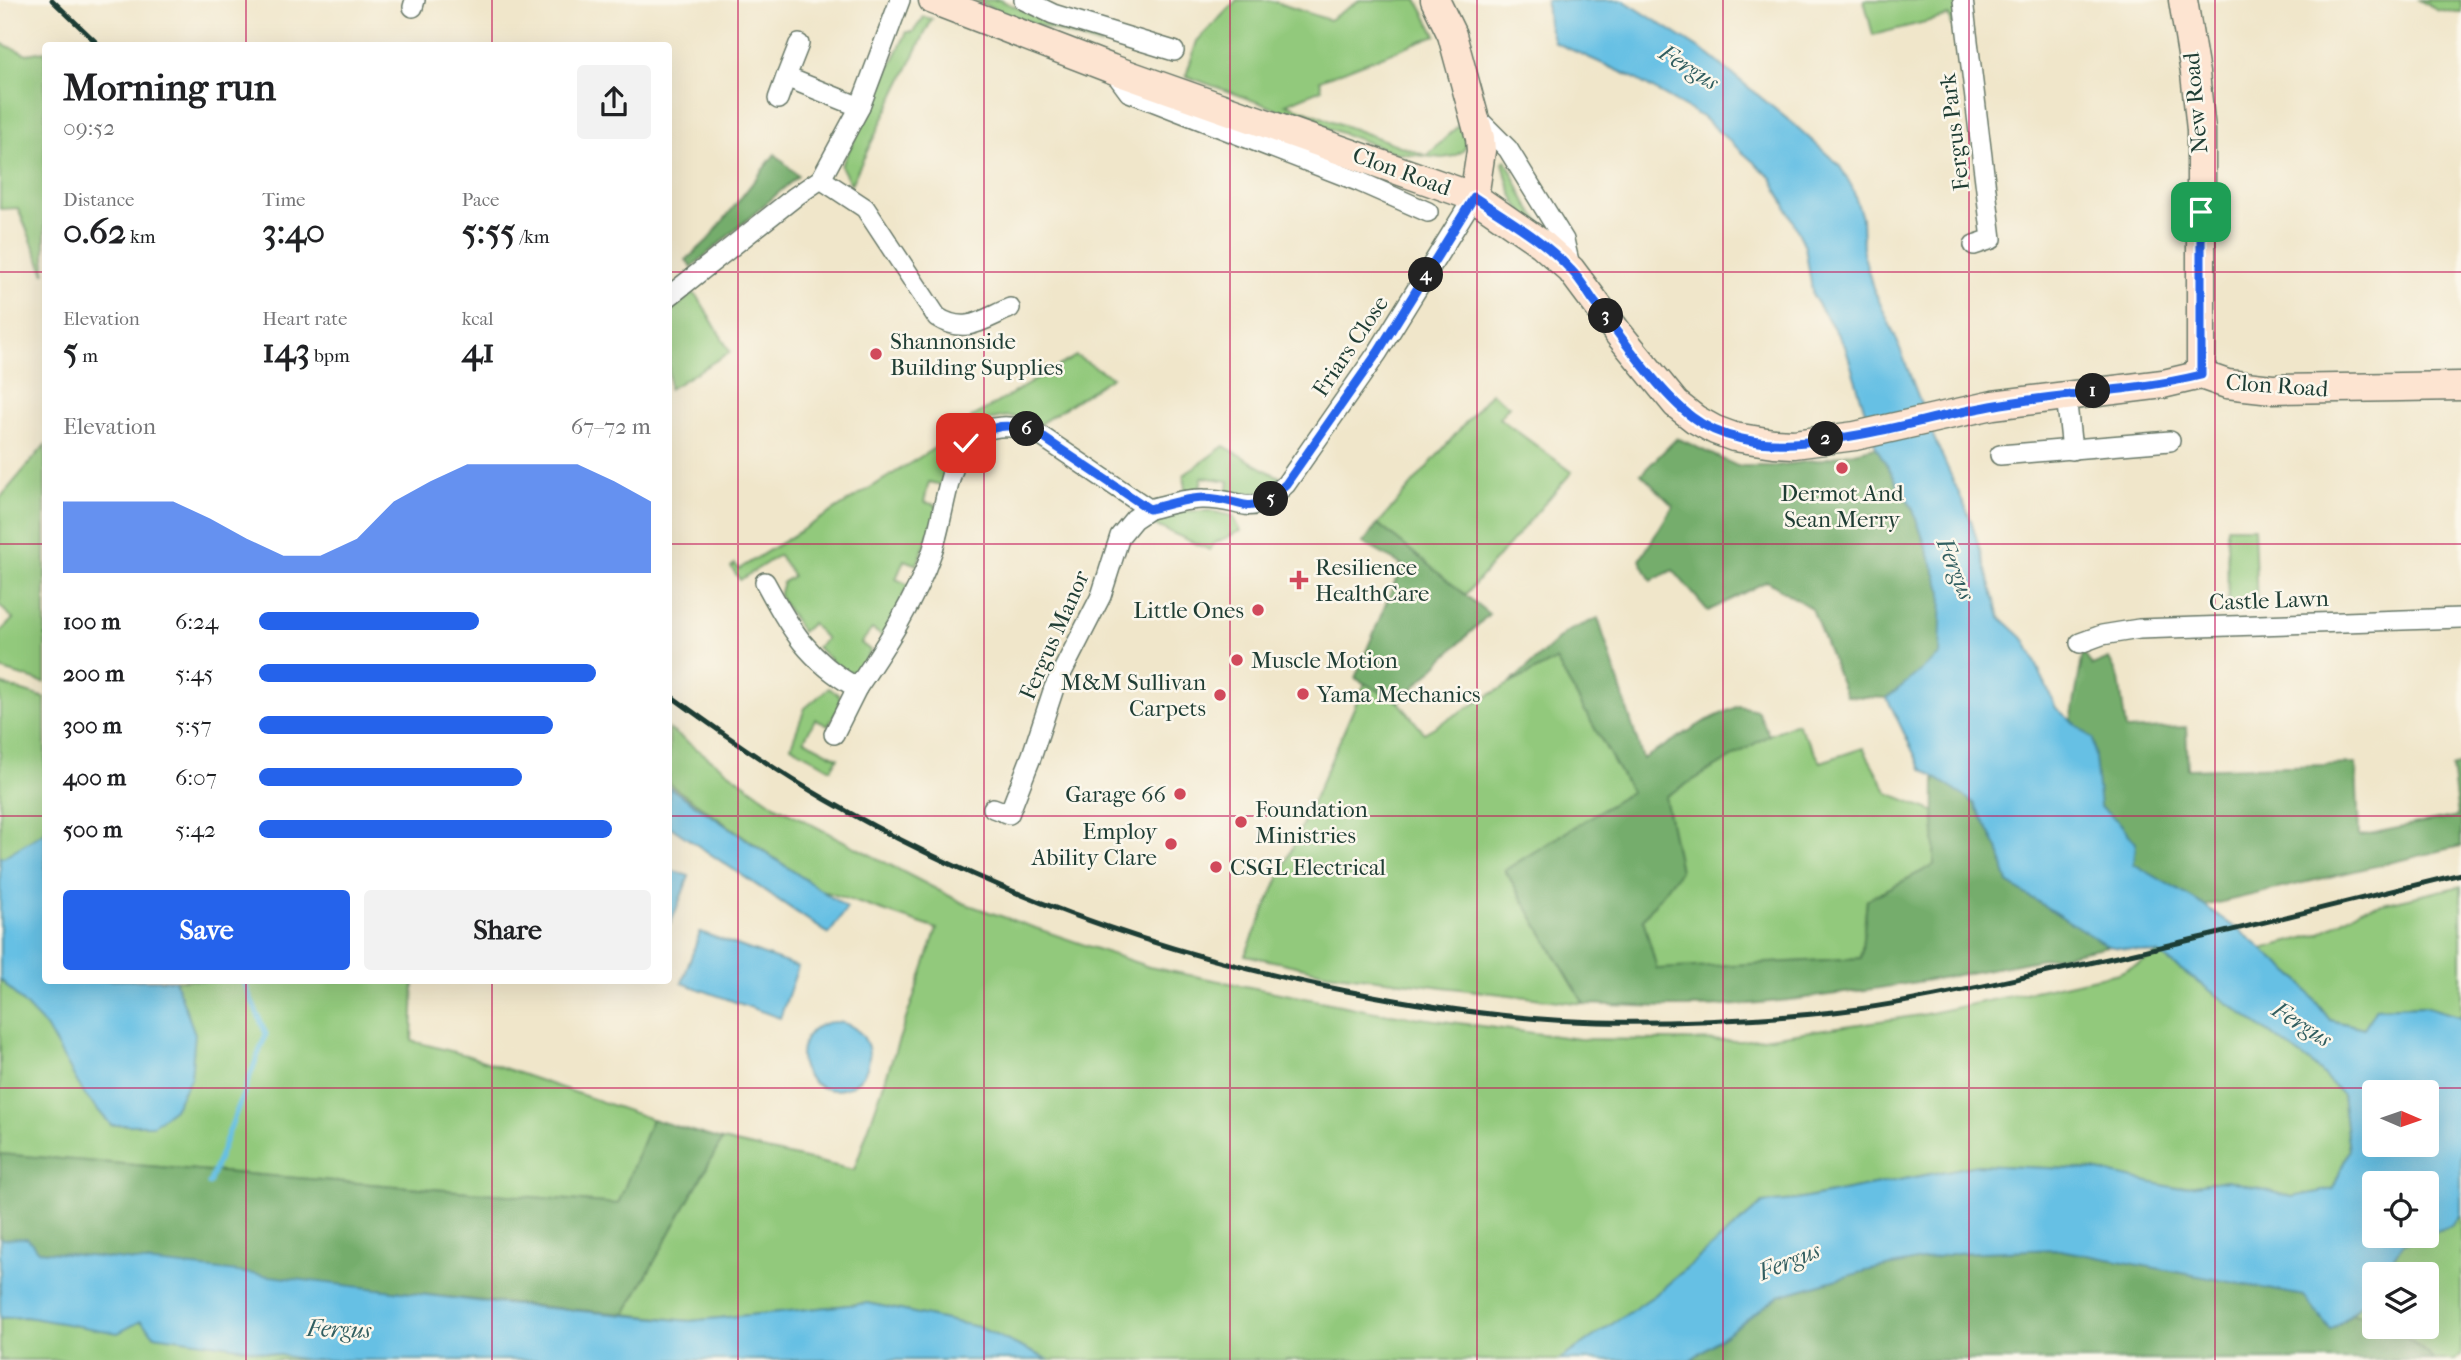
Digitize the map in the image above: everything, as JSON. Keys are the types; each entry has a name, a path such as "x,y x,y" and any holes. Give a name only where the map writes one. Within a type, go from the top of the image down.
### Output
{"main road":[{"name":"Clon Road","path":"933,0 1365,171 1474,197 1542,244 1571,270 1676,404 1695,419 1734,437 1794,443 1855,436 1943,415 2066,395 2163,384 2201,375 2227,384 2272,389 2461,386"},
{"path":"1435,0 1452,35 1476,118 1481,151 1474,197"},
{"name":"New Road","path":"2183,0 2201,130 2201,375"}],"street":[{"path":"672,294 821,178 860,107 901,0"},
{"path":"1024,0 1053,14 1174,51"},
{"name":"Fergus Park","path":"1963,0 1992,239 1974,245"},
{"path":"778,99 799,44"},
{"path":"786,77 860,107"},
{"path":"1476,118 1508,149 1564,240 1571,270"},
{"path":"1365,171 1428,212"},
{"path":"821,178 865,208 937,317 948,324 966,327 1010,308"},
{"name":"Friars Close","path":"1149,509 1202,498 1226,500 1251,507 1269,500 1286,484 1378,352 1474,197"},
{"path":"2066,395 2072,450"},
{"path":"834,734 857,688 889,640 931,555 941,525 955,461 966,443 982,431 1004,425 1022,427 1038,434 1149,509"},
{"path":"2000,456 2170,441"},
{"name":"Fergus Manor","path":"993,808 1009,814 1054,688 1101,596 1120,536 1134,519 1149,509"},
{"path":"765,582 793,634 812,655 857,688"},
{"name":"Castle Lawn","path":"2080,643 2102,635 2139,629 2461,618"}],"green space":[{"path":"974,0 1000,0 1063,28 1089,33 1102,46 1013,17"},
{"path":"1237,0 1269,0 1329,20 1360,0 1417,0 1436,35 1320,80 1322,89 1286,104 1427,156 1466,118 1469,140 1463,151 1443,158 1396,153 1186,76 1197,41"},
{"path":"1864,0 1955,0 1958,23 1951,25 1949,16 1873,35"},
{"path":"2419,0 2461,0 2461,12 2438,11"},
{"path":"924,17 932,19 851,184 841,166 907,32 913,32"},
{"path":"0,43 27,54 42,52 42,267 18,208 0,209"},
{"path":"775,154 798,176 692,267 686,260 708,240"},
{"path":"1506,160 1526,203 1545,226 1527,216 1515,201 1503,162"},
{"path":"693,293 698,297 730,352 672,387 672,310"},
{"path":"1076,356 1112,377 1038,425 1012,416 970,428 971,418"},
{"path":"1491,393 1509,406 1499,418 1572,472 1465,595 1378,524"},
{"path":"967,428 950,456 942,485 929,482 924,502 937,505 935,518 917,565 904,560 896,579 909,585 882,636 872,629 861,643 871,651 857,672 842,671 817,647 826,639 812,623 802,632 779,596 783,582 793,576 779,555 740,580 731,567 735,564 739,569"},
{"path":"1677,438 1737,466 1774,466 1819,460 1876,447 1912,507 1942,592 1941,655 1887,698 1846,696 1812,609 1767,581 1708,611 1673,570 1651,581 1640,560 1673,506 1641,474"},
{"path":"1224,446 1282,478 1262,490 1244,494 1227,493 1229,481 1202,477 1200,488 1185,491 1184,475"},
{"path":"42,449 42,682 0,669 0,632 13,619 0,606 0,498"},
{"path":"1181,511 1209,511 1233,516 1241,531 1214,543 1210,550 1152,524"},
{"path":"1378,524 1489,614 1399,702 1355,678 1402,565 1363,543"},
{"path":"2227,527 2254,527 2257,609 2228,610"},
{"path":"1598,618 1643,759 1704,722 1738,706 1757,710 1769,735 1665,797 1680,871 1643,919 1657,969 1861,958 1867,900 1934,865 1935,777 1974,803 1998,848 2008,883 2108,946 1925,981 1832,995 1701,1007 1584,1004 1505,870 1631,792 1556,660 1509,684 1566,632"},
{"path":"2083,652 2092,666 2109,659 2119,678 2126,730 2186,727 2188,769 2356,764 2359,836 2458,816 2452,767 2461,764 2461,846 2205,906 2134,864 2119,822 2100,807 2093,740 2071,721"},
{"path":"1556,660 1631,792 1505,870 1584,1004 1327,973 1245,955 1365,683 1399,702 1424,733"},
{"path":"0,684 42,697 42,984 414,984 412,1041 466,1055 652,1119 618,1204 0,1154"},
{"path":"829,688 839,695 841,704 828,726 815,719 804,740 838,758 831,769 791,746 805,708"},
{"path":"1797,723 1821,762 1863,748 1888,793 1935,812 1934,865 1867,900 1861,958 1657,970 1643,919 1680,871 1665,797 1769,735"},
{"path":"672,731 776,806 963,903 1149,967 1375,1012 1579,1039 1742,1041 1921,1015 2119,973 2159,954 2310,1062 2342,1094 2349,1150 2333,1189 2292,1197 2227,1180 2176,1188 2093,1170 1977,1165 1796,1200 1763,1203 1655,1295 1559,1360 1049,1360 978,1327 868,1303 690,1321 625,1314 722,1140 854,1170 937,929 820,890 672,786"},
{"path":"2461,886 2461,1017 2424,1006 2376,1008 2365,1028 2330,1020 2298,979 2262,949 2319,934 2361,909"},
{"path":"652,1119 722,1140 625,1314 39,1251 27,1239 0,1239 0,1154 618,1204"},
{"path":"2461,1215 2461,1355 2455,1360 2434,1360 2409,1339 2439,1339 2439,1262 2390,1262 2400,1248 2439,1248 2439,1230 2451,1226"},
{"path":"2055,1249 2305,1296 2331,1330 2352,1314 2362,1316 2362,1339 2409,1339 2434,1360 1690,1360 1779,1296 1866,1271 1957,1253"},
{"path":"2362,1301 2362,1316 2352,1314"},
{"path":"0,1318 141,1321 239,1347 305,1360 0,1360"}],"water":[{"name":"Fergus","path":"1546,0 1623,0 1709,55 1839,165 1852,187 1862,218 1863,252 1873,288 1896,338 1934,438 1971,520 2000,617 2026,641 2056,708 2093,739 2100,807 2119,822 2136,843 2134,864 2205,906 2248,937 2298,979 2330,1020 2364,1028 2376,1008 2424,1006 2461,1017 2461,1215 2451,1226 2439,1230 2439,1171 2362,1171 2362,1248 2400,1248 2390,1262 2362,1262 2362,1302 2331,1330 2304,1296 2055,1249 1957,1253 1866,1271 1779,1296 1690,1360 1559,1360 1655,1295 1763,1203 1796,1200 1977,1165 2093,1170 2176,1188 2227,1180 2292,1197 2333,1189 2349,1150 2342,1094 2310,1062 2159,954 2108,946 2008,883 1998,848 1974,803 1921,768 1887,698 1940,655 1942,592 1912,507 1876,447 1845,346 1813,296 1805,246 1772,178 1702,117 1630,76 1554,42 1548,23"},
{"path":"672,789 847,908 829,934 672,828"},
{"path":"42,834 42,984 176,984 195,1034 191,1077 174,1109 153,1125 111,1125 84,1094 46,1027 0,979 0,857"},
{"path":"672,870 689,876 672,920"},
{"path":"700,932 798,967 780,1018 682,983"},
{"path":"835,1022 848,1025 859,1032 866,1043 869,1056 866,1069 859,1080 848,1087 835,1090 822,1087 811,1080 804,1069 801,1056 804,1043 811,1032 822,1025"},
{"name":"Fergus","path":"27,1238 39,1251 493,1303 690,1321 868,1303 978,1327 1049,1360 305,1360 154,1335 141,1321 118,1333 26,1317 0,1318 0,1239"}],"waterway":[{"path":"209,1184 266,1034 245,984"}],"railway":[{"path":"52,0 96,42"},
{"path":"672,697 765,762 825,799 889,834 1022,895 1160,944 1301,982 1457,1010 1514,1017 1598,1022 1687,1021 1805,1015 1883,1005 1956,992 2137,952 2461,874"}],"place":[{"name":"Shannonside Building Supplies","path":"876,354"},
{"name":"Dermot And Sean Merry","path":"1842,468"},
{"name":"Resilience HealthCare","path":"1299,580"},
{"name":"Little Ones","path":"1258,610"},
{"name":"Muscle Motion","path":"1237,660"},
{"name":"Yama Mechanics","path":"1303,694"},
{"name":"M&M Sullivan Carpets","path":"1220,695"},
{"name":"Garage 66","path":"1180,794"},
{"name":"Foundation Ministries","path":"1241,822"},
{"name":"Employ Ability Clare","path":"1171,844"},
{"name":"CSGL Electrical","path":"1216,867"}],"route":[{"path":"966,443 982,431 1004,425 1022,427 1038,434 1149,509 1202,498 1226,500 1249,507 1269,500 1286,484 1378,352 1474,197 1542,244 1571,270 1676,404 1695,419 1734,437 1794,443 1855,436 1993,405 2163,384 2201,375 2201,212"}]}
